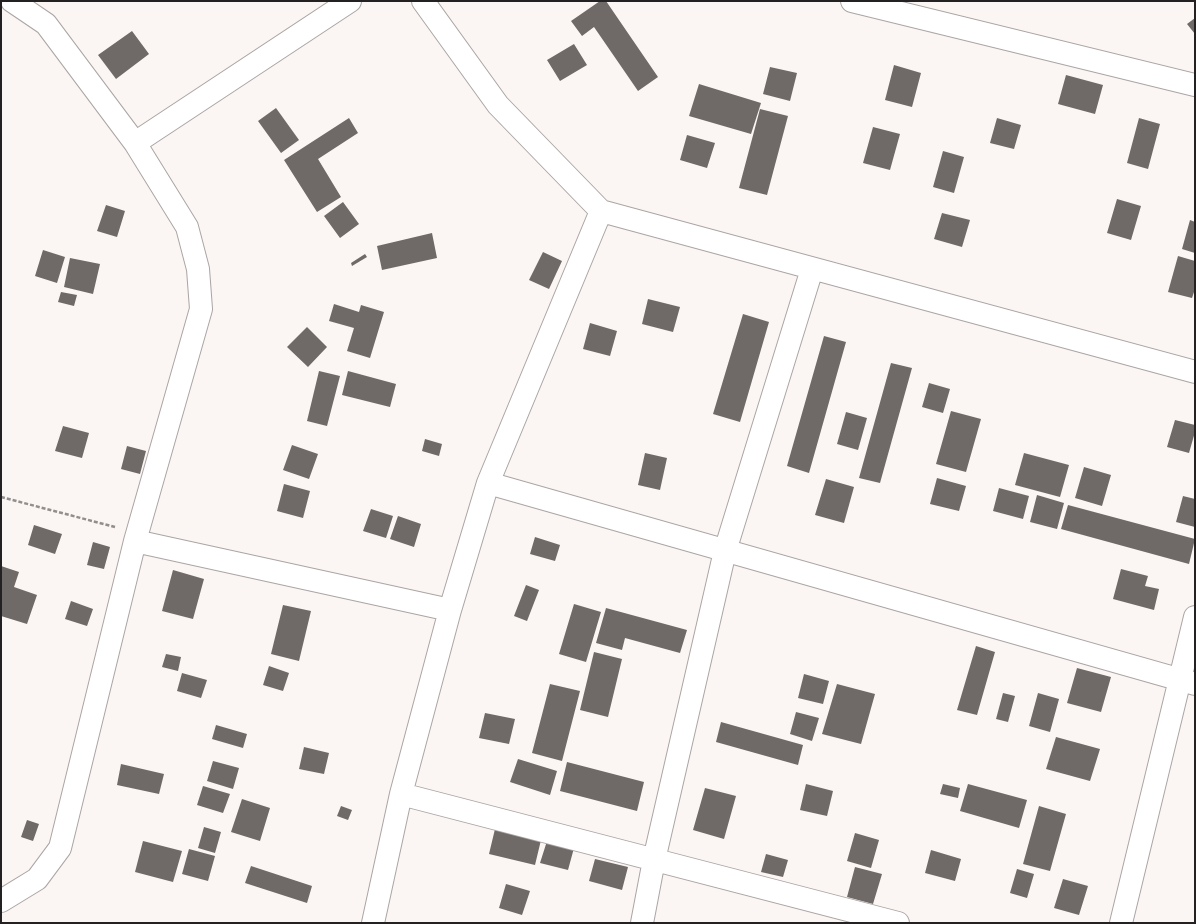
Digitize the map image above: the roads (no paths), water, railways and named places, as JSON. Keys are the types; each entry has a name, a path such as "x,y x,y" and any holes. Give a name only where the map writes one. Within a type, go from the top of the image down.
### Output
{"street":[{"path":"1,901 37,879 60,848 136,537 201,309 198,269 187,227 135,143 46,24 12,1"},
{"path":"135,143 350,1"},
{"path":"423,1 498,105 601,211 1195,372"},
{"path":"852,1 1195,85"},
{"path":"373,923 401,794 450,610 488,483 601,211"},
{"path":"642,923 654,860 725,551 812,269"},
{"path":"488,483 1187,682"},
{"path":"136,537 450,610"},
{"path":"1121,923 1187,682 1195,617"},
{"path":"401,794 898,923"}]}
